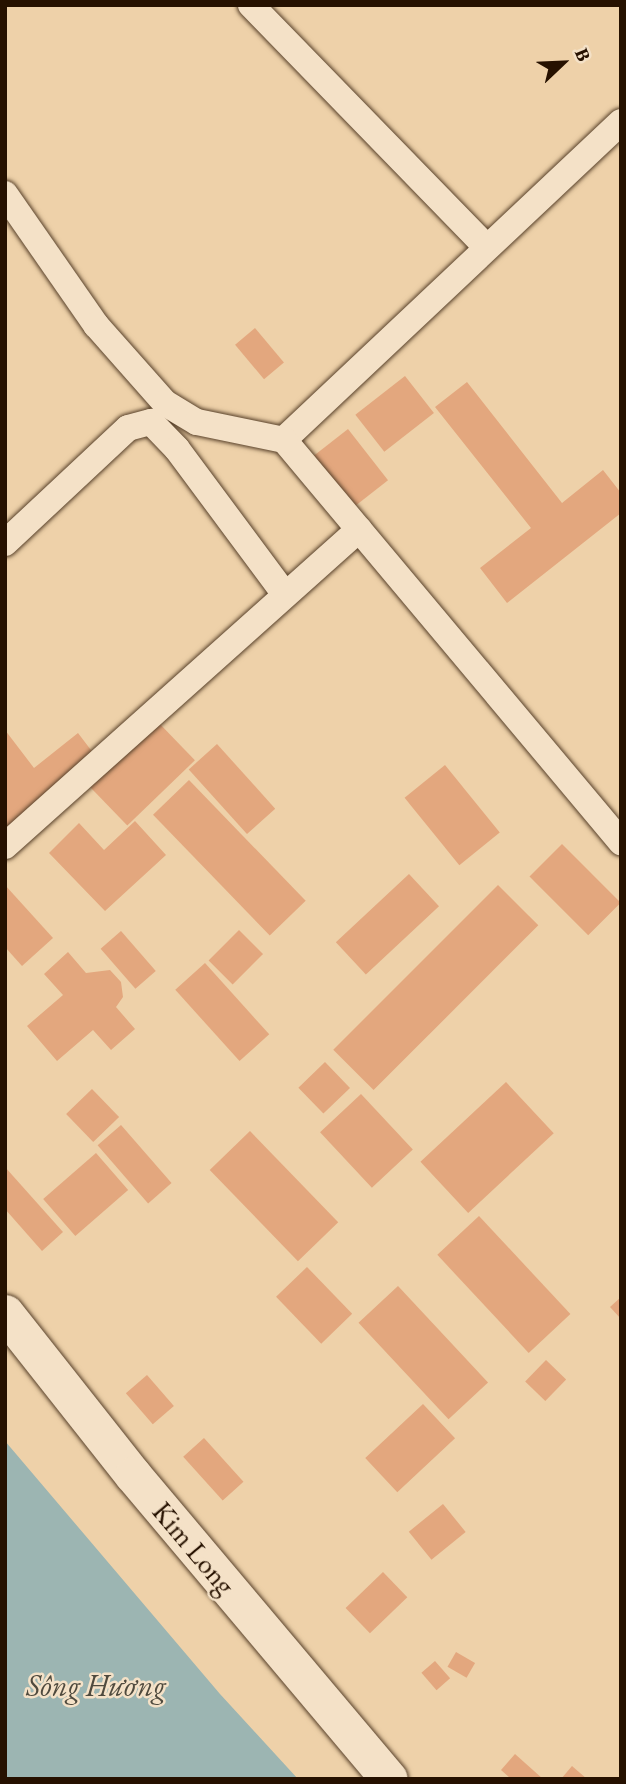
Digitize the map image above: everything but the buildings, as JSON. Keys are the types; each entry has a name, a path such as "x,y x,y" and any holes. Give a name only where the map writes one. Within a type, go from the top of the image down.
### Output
{"main road":[{"name":"Kim Long","path":"5,1312 142,1485 389,1779"}],"street":[{"path":"251,5 486,247"},
{"path":"284,440 486,247 617,133"},
{"path":"5,194 96,325 165,402 205,425 284,440 621,842"},
{"path":"5,543 128,428 151,422 177,449 284,593"},
{"path":"5,846 284,593 359,529"}],"water":[{"name":"Sông Hương","path":"5,1441 220,1694 298,1779 5,1779"}]}
